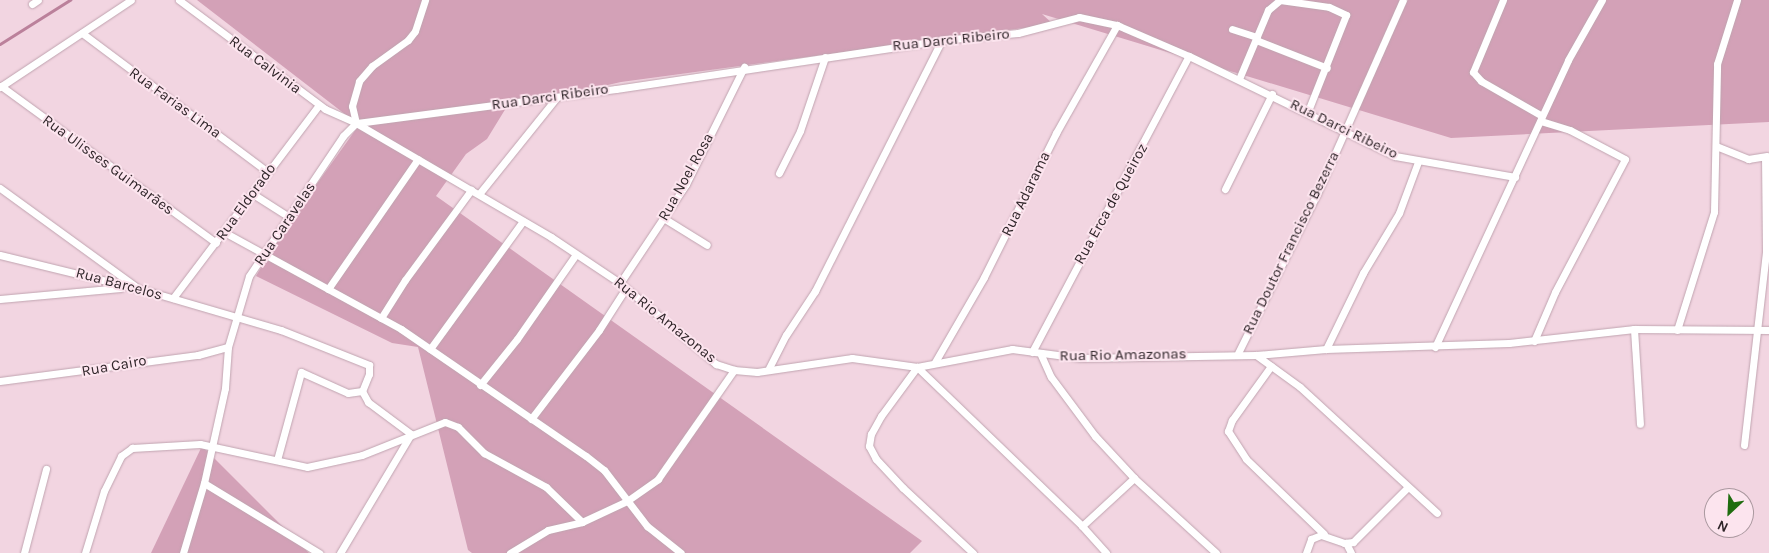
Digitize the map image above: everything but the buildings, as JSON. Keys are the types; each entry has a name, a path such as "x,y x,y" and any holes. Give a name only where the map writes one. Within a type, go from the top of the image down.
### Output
{"street":[{"path":"1,87 131,0"},
{"name":"Rua Calvinia","path":"179,0 319,105 356,123"},
{"path":"356,123 352,106 359,81 372,66 408,40 415,31 425,0"},
{"path":"1239,80 1268,10 1280,0 1345,12 1346,21 1308,111"},
{"name":"Rua Doutor Francisco Bezerra","path":"1238,353 1317,194 1403,0"},
{"path":"1504,0 1473,72 1481,81 1541,119 1570,130 1625,159 1555,292 1534,341"},
{"path":"1435,347 1568,60 1602,0"},
{"path":"1677,330 1710,232 1716,194 1714,119 1717,64 1738,0"},
{"name":"Rua Darci Ribeiro","path":"356,123 557,97 744,67 942,40 1018,33 1079,17 1117,25 1189,56 1308,111 1344,132 1390,154 1418,162 1487,170 1515,177"},
{"name":"Rua Adarama","path":"935,362 984,277 1056,133 1117,25"},
{"path":"1232,28 1327,68"},
{"name":"Rua Farias Lima","path":"82,33 268,172"},
{"path":"770,368 786,335 815,291 942,40"},
{"name":"Rua Erca de Queiroz","path":"1032,352 1189,56"},
{"path":"779,173 800,131 825,57"},
{"name":"Rua Noel Rosa","path":"620,283 686,184 744,67"},
{"name":"Rua Ulisses Guimarães","path":"1,87 216,243"},
{"path":"1225,189 1272,94"},
{"path":"479,194 557,97"},
{"name":"Rua Eldorado","path":"173,298 319,105"},
{"name":"Rua Rio Amazonas","path":"356,123 479,194 576,254 620,283 716,364 734,370 757,372 770,368 852,358 917,367 997,350 1097,358 1238,353 1256,355 1326,349 1435,347 1534,341 1634,329 1769,330"},
{"name":"Rua Caravelas","path":"183,553 204,483 225,388 228,348 249,276 343,136 356,123"},
{"path":"1716,146 1748,159 1767,156 1767,243 1755,330 1744,445"},
{"path":"328,289 418,159"},
{"path":"1326,349 1364,273 1398,212 1418,162"},
{"path":"0,188 140,290"},
{"path":"382,318 405,280 470,190"},
{"path":"253,194 290,217"},
{"path":"665,218 708,244"},
{"path":"430,349 523,221"},
{"path":"224,232 263,255 382,318 430,349 604,470 647,526 681,553"},
{"path":"480,385 517,339 576,254"},
{"name":"Rua Barcelos","path":"0,255 173,298 322,345 369,366 362,391"},
{"path":"0,300 130,287"},
{"path":"531,419 608,318 626,288"},
{"path":"1634,329 1640,424"},
{"name":"Rua Cairo","path":"0,381 198,356 228,348"},
{"path":"1041,355 1052,377 1075,411 1134,478 1216,553"},
{"path":"1256,355 1329,413 1407,488 1437,513"},
{"path":"1271,366 1232,420 1228,431 1246,459 1324,534 1346,543 1353,542 1407,488"},
{"path":"973,553 902,488 876,459 870,446 871,434 881,416 917,367 1082,526 1106,553"},
{"path":"510,553 548,530 582,522 627,501 658,479 669,467 734,370"},
{"path":"277,460 301,372 348,393 362,391 368,402 411,434"},
{"path":"85,553 104,491 126,450 200,444 277,460 296,467 317,466 372,452 435,424 452,424 484,453 546,487 582,522"},
{"path":"340,553 411,434"},
{"path":"24,553 46,470"},
{"path":"1082,526 1134,478"},
{"path":"204,483 319,553"},
{"path":"1306,553 1311,539 1324,534"},
{"path":"1346,543 1351,553"}],"shaded area":[{"path":"197,0 1769,0 1769,122 1451,138 1042,14 1053,24 621,82 506,108 487,139 466,154 436,196 922,541 910,553 472,553 468,550 418,347 392,343 256,276 281,234 359,125"},
{"path":"202,446 309,553 151,553"}],"waterway":[{"path":"0,44 70,0"}]}
